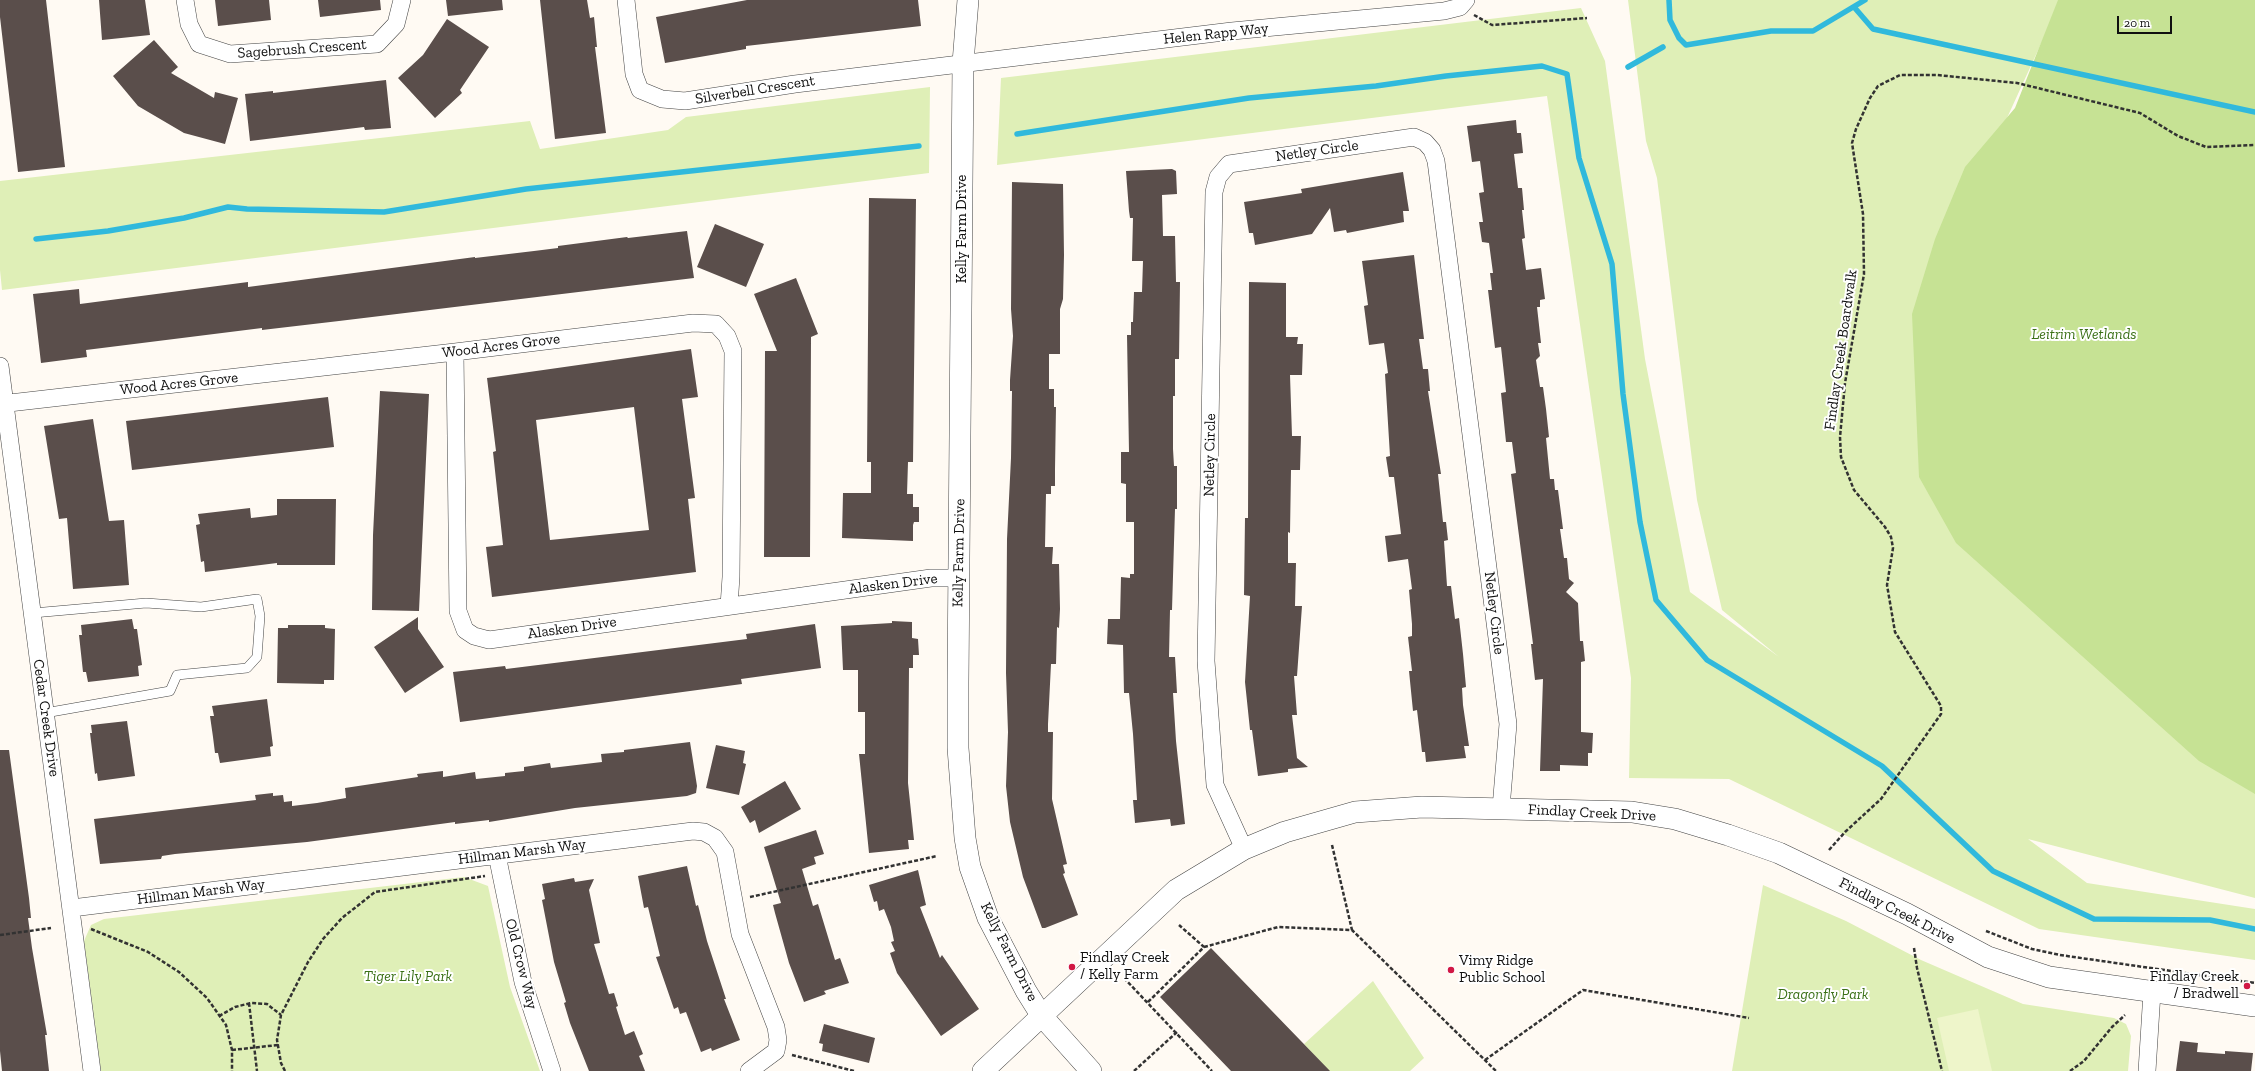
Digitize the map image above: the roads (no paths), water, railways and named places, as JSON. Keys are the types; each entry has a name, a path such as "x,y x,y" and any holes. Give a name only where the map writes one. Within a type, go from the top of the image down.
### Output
{"street":[{"name":"Sagebrush Crescent","path":"185,0 189,24 199,44 230,54 377,44 396,24 402,0"},
{"name":"Silverbell Crescent","path":"626,0 634,74 640,90 662,99 685,101 794,84 963,64"},
{"name":"Kelly Farm Drive","path":"968,0 963,64 958,748 966,852 988,918 1026,991 1042,1015 1091,1071"},
{"name":"Helen Rapp Way","path":"963,64 1232,31 1444,11 1463,4"},
{"name":"Netley Circle","path":"1244,849 1215,785 1206,661 1214,192 1218,177 1229,164 1414,137 1425,142 1432,150 1437,169 1508,724 1501,808"},
{"name":"Wood Acres Grove","path":"2,404 693,323 716,324 727,336 733,351 731,577 728,606"},
{"name":"Alasken Drive","path":"455,352 458,611 465,630 474,636 489,640 931,578 959,578"},
{"name":"Cedar Creek Drive","path":"0,366 2,404 72,908 92,1071"},
{"name":"Findlay Creek Drive","path":"983,1071 1176,890 1244,849 1285,832 1355,812 1422,807 1632,812 1675,819 1728,835 1779,853 1907,914 1988,957 2049,977 2255,1006"},
{"name":"Hillman Marsh Way","path":"72,908 692,831 704,832 715,838 725,852 740,934 776,1027 778,1040 776,1051 749,1071"},
{"name":"Old Crow Way","path":"497,855 523,982 552,1071"},
{"path":"2147,1071 2152,992"}],"lane":[{"path":"32,613 146,603 201,607 257,599 260,616 257,657 247,668 177,675 170,691 45,713"}],"waterway":[{"path":"1669,0 1670,20 1679,38 1686,45 1771,31 1813,31 1865,0"},
{"path":"1854,7 1873,29 2255,112"},
{"path":"1628,67 1663,47"},
{"path":"1017,134 1249,98 1376,86 1446,76 1542,66 1567,74 1579,158 1612,264 1623,394 1640,522 1656,600 1707,660 1882,766 1993,871 2094,919 2210,920 2255,929"},
{"path":"36,239 108,231 184,218 228,207 247,209 384,212 526,189 919,146"}],"place":[{"name":"Findlay Creek / Kelly Farm","path":"1072,967"},
{"name":"Vimy Ridge Public School","path":"1451,970"},
{"name":"Findlay Creek / Bradwell","path":"2247,986"}],"park label":[{"name":"Leitrim Wetlands","path":"2084,335"},
{"name":"Tiger Lily Park","path":"408,977"},
{"name":"Dragonfly Park","path":"1823,995"}]}
